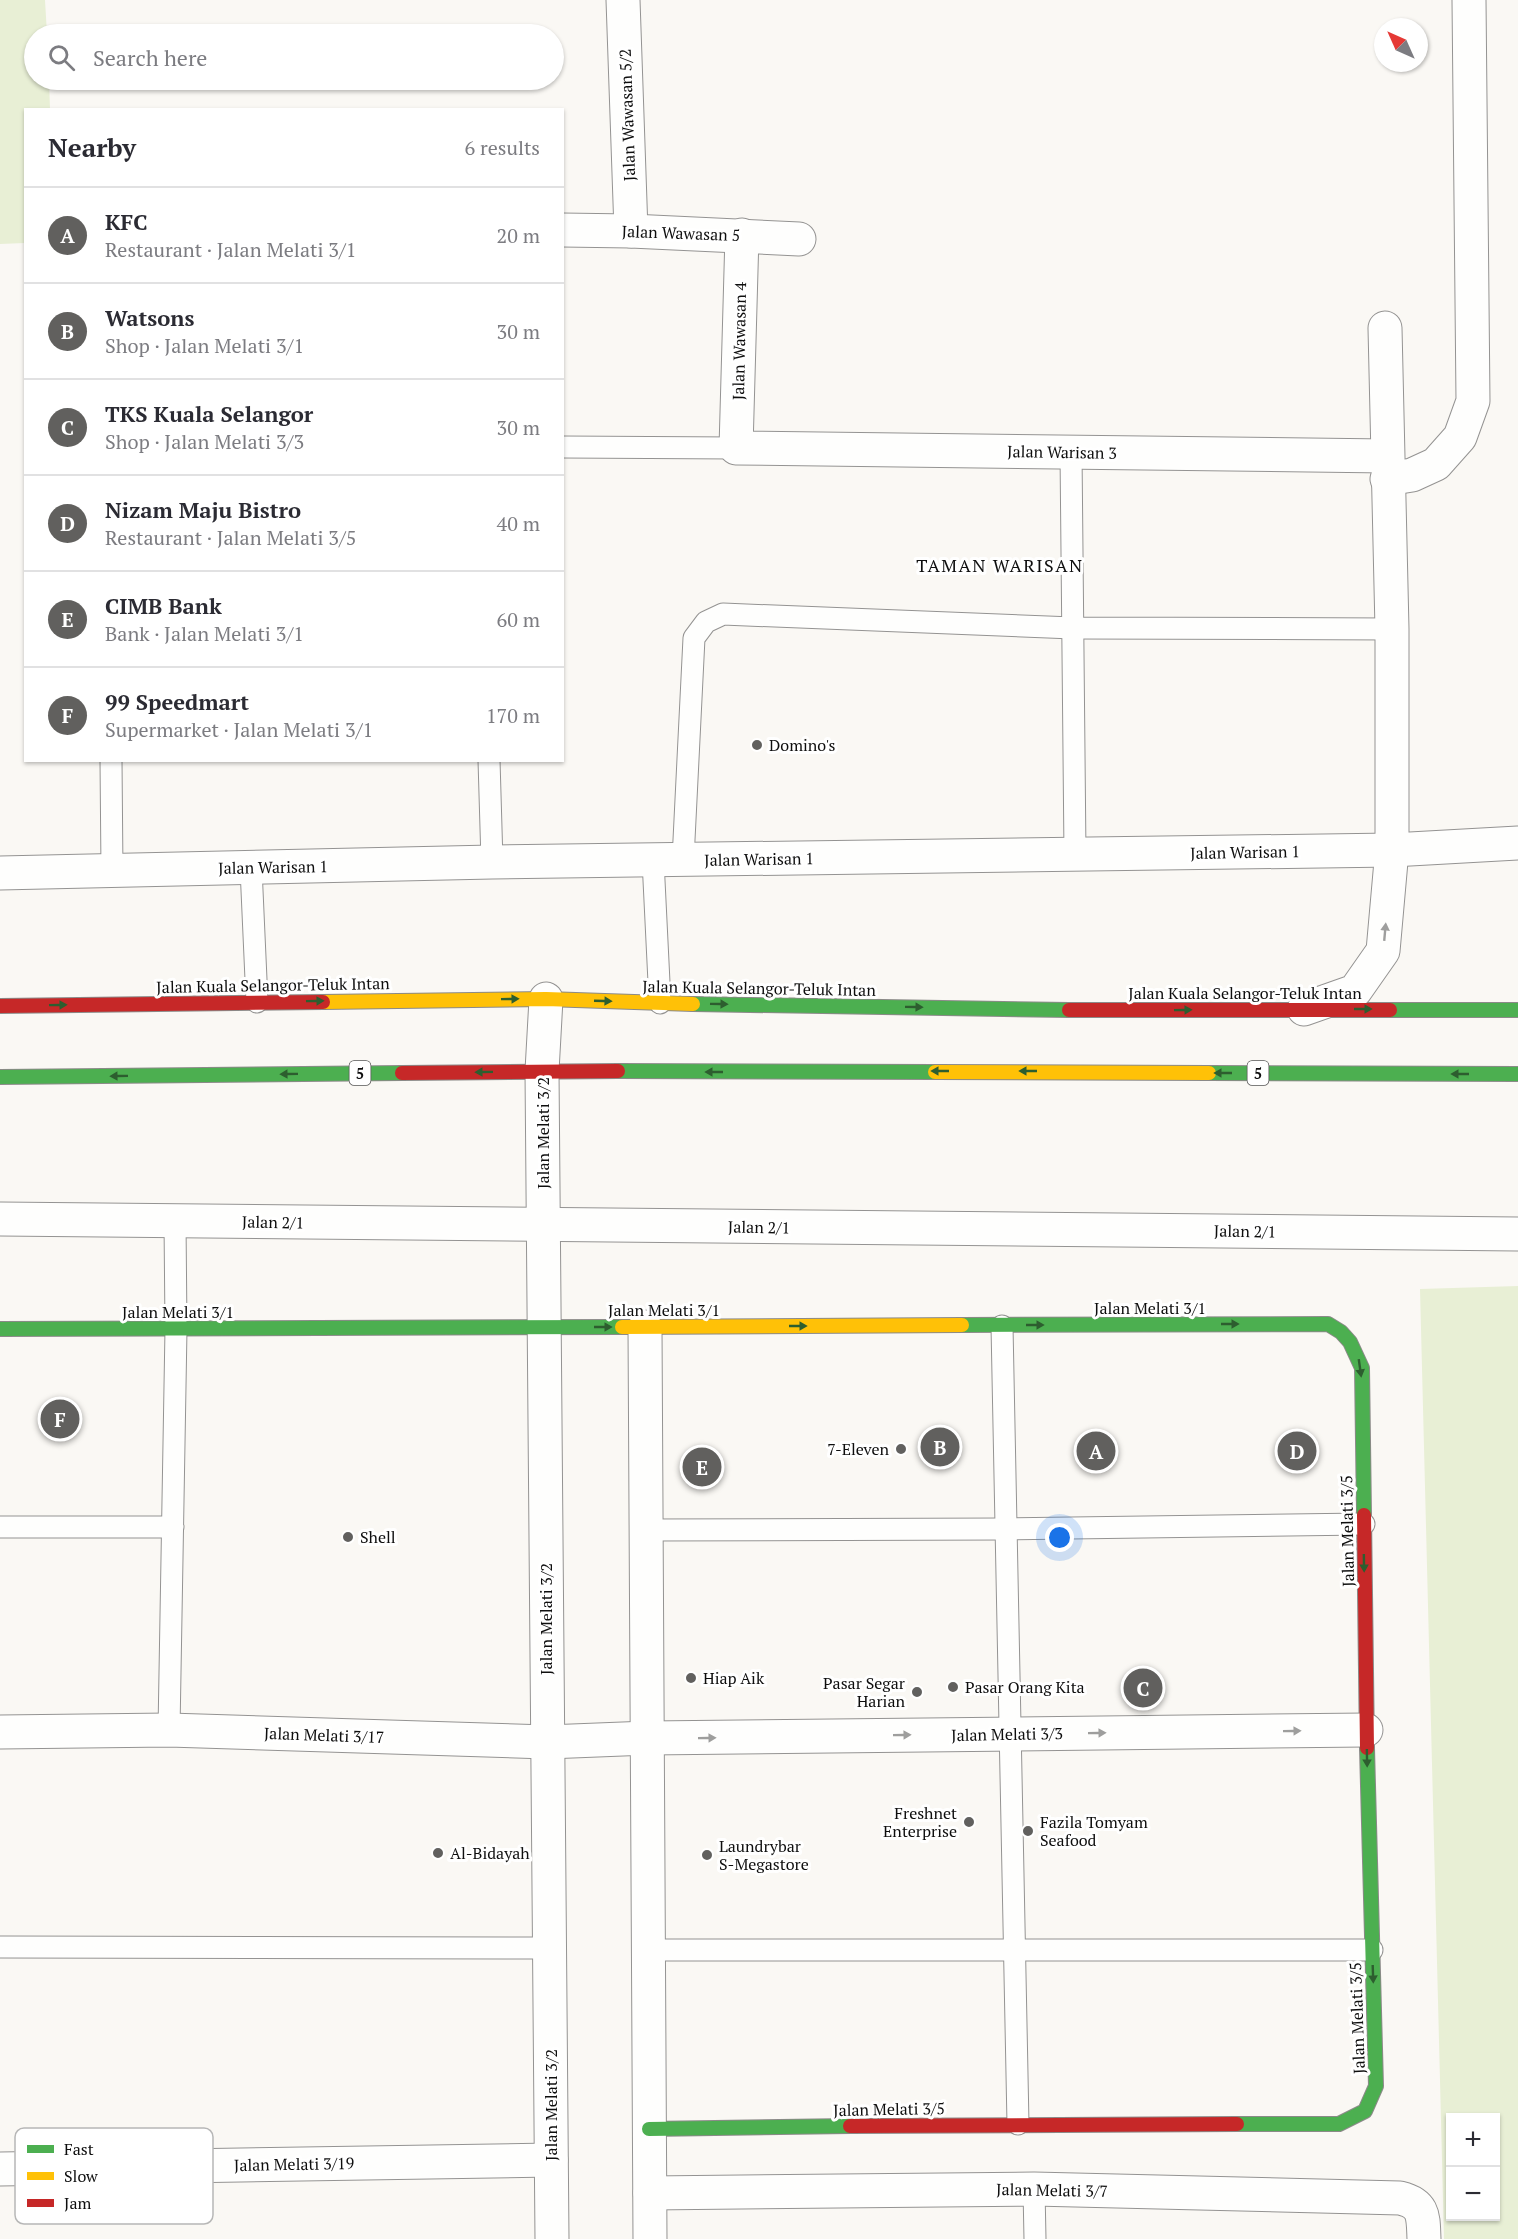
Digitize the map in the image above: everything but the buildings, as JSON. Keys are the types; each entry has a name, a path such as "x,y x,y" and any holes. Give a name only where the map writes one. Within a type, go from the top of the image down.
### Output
{"main road":[{"name":"Jalan Kuala Selangor-Teluk Intan","path":"0,1006 546,999 1124,1011 1518,1010"},
{"name":"5","path":"0,1077 542,1071 1518,1074"},
{"name":"Jalan Melati 3/1","path":"0,1329 1328,1324"},
{"name":"Jalan Melati 3/5","path":"650,2129 1018,2124 1339,2124 1365,2111 1376,2086 1366,1730 1362,1368 1350,1340 1340,1330 1328,1324"}],"street":[{"name":"Jalan Wawasan 5/2","path":"623,0 631,231"},
{"name":"Jalan Warisan 3","path":"736,447 1071,452 1387,468 1412,475 1436,464 1460,437 1473,400 1469,0"},
{"name":"Jalan Wawasan 5","path":"564,230 742,235 799,239"},
{"name":"Jalan Wawasan 4","path":"736,447 742,235"},
{"path":"1304,1009 1355,991 1383,951 1392,850 1392,629 1385,328"},
{"name":"Jalan Warisan 1","path":"0,873 492,862 1392,850 1518,843"},
{"name":"Jalan Melati 3/2","path":"546,999 542,1071 552,2239"},
{"name":"Jalan 2/1","path":"0,1220 1518,1234"},
{"path":"645,1327 650,2239"},
{"name":"Jalan Melati 3/17","path":"0,1732 170,1730 548,1742 648,1738"},
{"name":"Jalan Melati 3/3","path":"648,1738 1366,1730"},
{"name":"Jalan Melati 3/19","path":"213,2166 551,2160"},
{"name":"Jalan Melati 3/19","path":"0,2169 15,2169"},
{"name":"Jalan Melati 3/7","path":"650,2193 1034,2189 1400,2198 1411,2201 1420,2209 1424,2221 1424,2239"}],"lane":[{"path":"564,447 736,447"},
{"path":"1071,452 1075,854"},
{"path":"660,1003 668,860 694,638 706,622 723,614 1072,628 1392,629"},
{"path":"111,762 112,871"},
{"path":"489,762 492,862"},
{"path":"251,868 257,1002"},
{"path":"170,1730 176,1221"},
{"path":"1002,1326 1018,2124"},
{"path":"647,1530 1005,1529 1364,1524"},
{"path":"0,1527 173,1527"},
{"path":"0,1947 549,1948"},
{"path":"649,1950 1372,1950"},
{"path":"1034,2189 1035,2239"}],"green space":[{"path":"0,0 45,0 46,24 24,24 24,90 49,90 50,108 24,108 24,243 0,244"},
{"path":"1518,1286 1518,2239 1444,2239 1420,1289"}],"traffic: fast":[{"path":"693,1004 1069,1010"},
{"path":"1390,1010 1518,1010"},
{"path":"618,1071 935,1072"},
{"path":"0,1077 402,1073"},
{"path":"1209,1073 1518,1074"},
{"path":"962,1325 1328,1324 1341,1332 1350,1342 1362,1368 1364,1515"},
{"path":"0,1329 622,1327"},
{"path":"1237,2124 1339,2124 1365,2111 1376,2086 1367,1748"},
{"path":"649,2129 850,2126"}],"traffic: slow":[{"path":"323,1002 546,999 693,1004"},
{"path":"935,1072 1209,1073"},
{"path":"622,1327 962,1325"}],"traffic: jam":[{"path":"0,1006 323,1002"},
{"path":"1069,1010 1390,1010"},
{"path":"402,1073 618,1071"},
{"path":"1364,1515 1367,1748"},
{"path":"850,2126 1237,2124"}],"place":[{"name":"Domino's","path":"757,745"},
{"name":"99 Speedmart","path":"60,1419"},
{"name":"Watsons","path":"940,1447"},
{"name":"7-Eleven","path":"901,1449"},
{"name":"KFC","path":"1096,1451"},
{"name":"Nizam Maju Bistro","path":"1297,1451"},
{"name":"CIMB Bank","path":"702,1467"},
{"name":"Shell","path":"348,1537"},
{"name":"Hiap Aik","path":"691,1678"},
{"name":"Pasar Orang Kita","path":"953,1687"},
{"name":"TKS Kuala Selangor","path":"1143,1688"},
{"name":"Pasar Segar Harian","path":"917,1692"},
{"name":"Freshnet Enterprise","path":"969,1822"},
{"name":"Fazila Tomyam Seafood","path":"1028,1831"},
{"name":"Al-Bidayah","path":"438,1853"},
{"name":"Laundrybar S-Megastore","path":"707,1855"}],"district":[{"name":"TAMAN WARISAN","path":"1000,565"}]}
